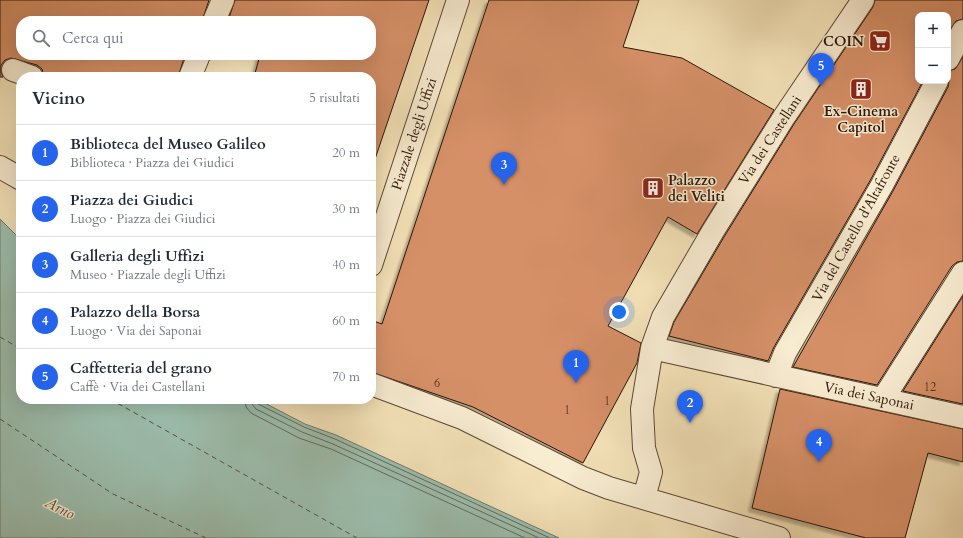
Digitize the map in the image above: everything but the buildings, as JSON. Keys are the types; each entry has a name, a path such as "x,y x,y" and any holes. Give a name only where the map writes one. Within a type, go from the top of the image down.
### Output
{"street":[{"path":"216,16 222,0"},
{"name":"Via dei Castellani","path":"644,498 651,472 644,448 642,410 652,348 663,317 713,231 784,118 863,0"},
{"name":"Piazzale degli Uffizi","path":"376,249 455,1"},
{"path":"951,54 963,31"},
{"path":"192,72 197,60"},
{"name":"Via del Castello d'Altafronte","path":"776,376 785,353 882,185 935,84"},
{"path":"0,167 16,176"},
{"path":"883,399 963,273"},
{"name":"Via dei Saponai","path":"652,348 963,417"},
{"path":"376,386 462,418 583,478 644,498 779,538"}],"water":[{"name":"Arno","path":"0,219 16,235 16,404 267,404 305,424 336,435 559,538 0,538"}],"ferry route":[{"path":"0,337 16,346"},
{"path":"119,404 357,538"},
{"path":"0,419 113,494 206,538"}],"place":[{"name":"COIN","path":"880,41"},
{"name":"Caffetteria del grano","path":"821,86"},
{"name":"Ex-Cinema Capitol","path":"861,89"},
{"name":"Galleria degli Uffizi","path":"504,185"},
{"name":"Palazzo dei Veliti","path":"653,188"},
{"name":"Biblioteca del Museo Galileo","path":"576,383"},
{"name":"Piazza dei Giudici","path":"690,423"},
{"name":"Palazzo della Borsa","path":"819,462"}]}
